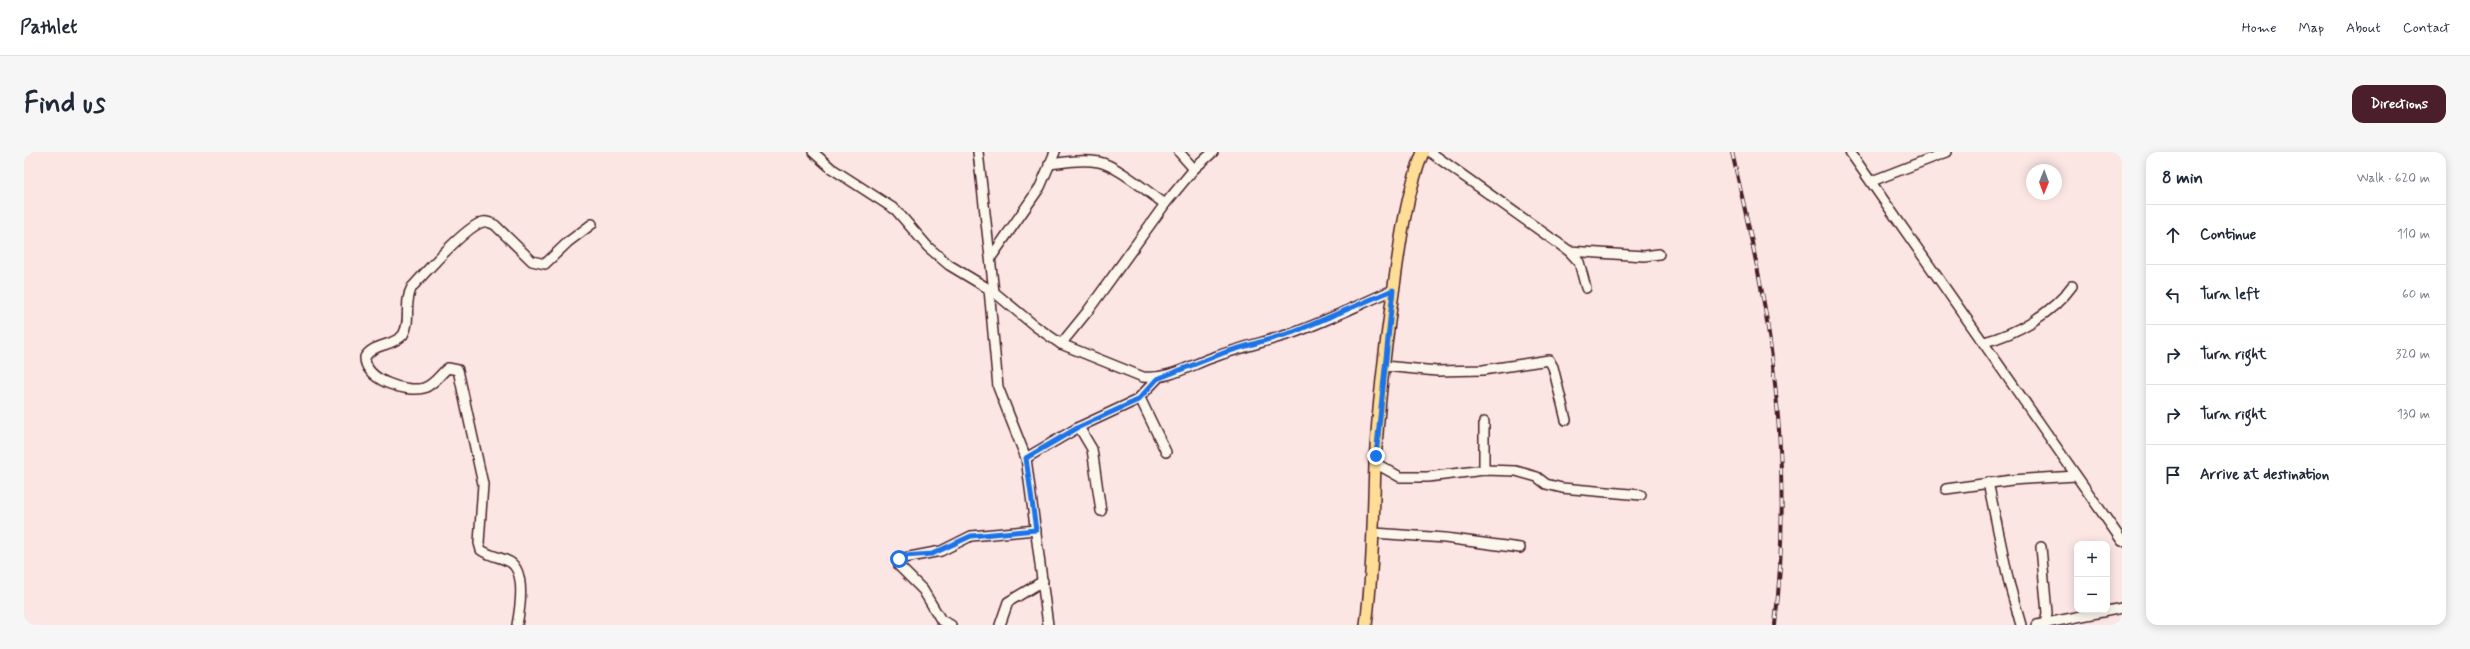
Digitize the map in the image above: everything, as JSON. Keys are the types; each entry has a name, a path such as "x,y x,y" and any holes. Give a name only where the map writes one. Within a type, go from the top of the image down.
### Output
{"main road":[{"path":"1366,625 1372,584 1376,463 1384,366 1393,290 1404,214 1412,179 1423,152"}],"street":[{"path":"813,152 831,168 896,210 928,247 949,265 992,290 1016,312 1061,344 1143,377 1157,379"},
{"path":"978,152 992,256 992,290 1000,395 1026,458 1048,625"},
{"path":"992,256 1040,187 1055,152"},
{"path":"1179,152 1194,169"},
{"path":"1061,344 1110,282 1165,204 1194,169 1213,152"},
{"path":"1430,152 1569,251 1579,262 1586,288"},
{"path":"1850,152 1872,181 2122,541"},
{"path":"1872,181 1947,152"},
{"path":"1049,164 1090,160 1101,162 1124,175 1165,204"},
{"path":"517,625 520,587 518,569 511,563 481,550 479,543 483,484 458,370 448,368 433,384 422,388 395,385 372,375 366,367 365,357 375,347 392,343 403,335 406,330 407,295 412,287 453,245 480,223 489,222 495,225 532,261 545,264 551,262 559,250 592,224"},
{"path":"1569,251 1644,256 1659,254"},
{"path":"1984,342 2001,338 2029,322 2064,298 2072,286"},
{"path":"1026,458 1079,427 1140,398 1157,379 1226,352 1294,332 1393,290"},
{"path":"1384,366 1437,371 1483,370 1549,360 1554,367 1566,420"},
{"path":"1140,398 1166,452"},
{"path":"1484,422 1484,470"},
{"path":"1079,427 1092,450 1101,511"},
{"path":"1376,463 1400,477 1413,478 1484,470 1516,471 1537,477 1546,484 1562,488 1641,495"},
{"path":"1946,489 1988,482 2076,476"},
{"path":"1988,482 2009,583 2022,625"},
{"path":"951,625 941,620 923,590 899,566 899,559 904,556 936,552 971,536 1036,530"},
{"path":"1374,533 1445,538 1520,548"},
{"path":"2041,547 2045,586 2043,625 2122,608"},
{"path":"1000,625 1008,602 1043,581"}],"railway":[{"path":"1732,152 1766,315 1776,392 1782,509 1779,586 1775,625"}],"route":[{"path":"899,559 904,556 932,554 941,551 956,541 971,536 1036,530 1026,458 1079,427 1138,400 1157,379 1169,376 1192,364 1226,352 1294,332 1393,290 1388,325 1376,456"}]}
